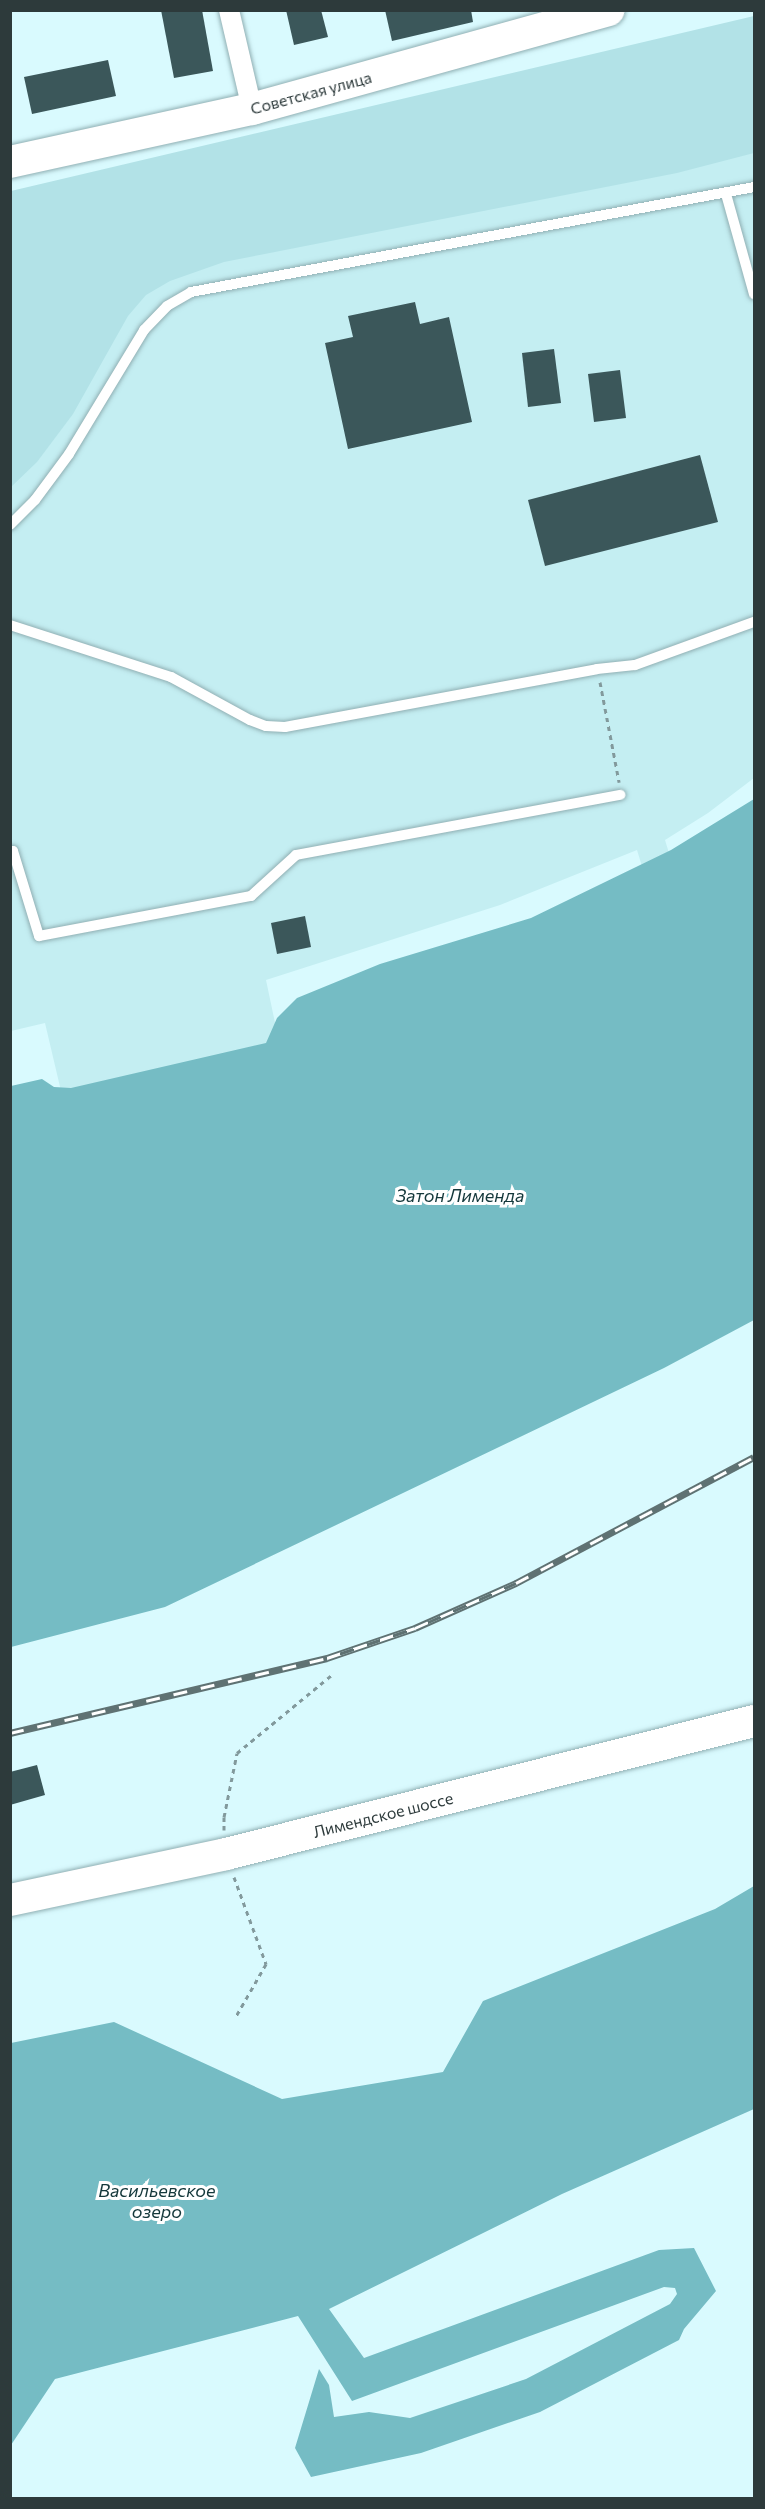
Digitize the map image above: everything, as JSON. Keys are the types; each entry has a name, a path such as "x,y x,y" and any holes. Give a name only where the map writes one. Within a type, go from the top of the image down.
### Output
{"main road":[{"name":"Советская улица","path":"10,162 252,109 609,10"},
{"name":"Лимендское шоссе","path":"10,1900 226,1854 754,1721"}],"street":[{"path":"229,10 252,109"}],"lane":[{"path":"10,525 35,500 69,454 144,330 166,306 191,292 754,187"},
{"path":"726,194 754,294"},
{"path":"10,625 171,677 266,726 306,724 597,669 635,665 754,622"},
{"path":"10,851 13,851 39,936 251,896 296,855 621,795"}],"path":[{"path":"597,669 621,795"},
{"path":"235,2018 266,1964 226,1854 224,1817 237,1753 333,1674"}],"shaded area":[{"path":"754,16 754,153 677,173 224,262 170,281 146,295 128,316 73,414 37,462 11,487 11,191"},
{"path":"754,71 754,778 708,813 665,840 683,899 655,909 637,850 500,905 266,980 282,1056 65,1108 45,1023 11,1031 11,222"}],"water":[{"name":"Затон Лименда","path":"754,799 754,1320 664,1368 165,1607 11,1647 11,1086 42,1079 54,1087 71,1088 266,1043 277,1018 297,998 380,964 531,918 671,850"},
{"name":"Васильевское озеро","path":"754,1886 754,2109 562,2194 329,2309 364,2358 659,2250 694,2248 716,2291 684,2329 679,2340 540,2412 421,2453 311,2477 295,2448 319,2369 329,2385 334,2417 369,2412 410,2418 526,2379 670,2304 677,2294 675,2288 664,2287 352,2401 298,2316 55,2379 11,2445 11,2043 114,2022 282,2099 443,2072 483,2001 715,1909"}],"building":[{"path":"161,10 202,10 213,71 174,78"},
{"path":"286,10 321,10 328,37 294,45"},
{"path":"385,10 471,10 473,22 392,41"},
{"path":"108,60 116,96 32,114 24,77"},
{"path":"415,302 420,324 449,317 472,422 348,449 325,343 353,337 348,316"},
{"path":"554,349 561,403 528,407 522,353"},
{"path":"620,370 626,418 594,422 588,374"},
{"path":"700,455 718,522 545,566 528,500"},
{"path":"305,916 311,947 277,954 271,923"},
{"path":"37,1765 45,1795 10,1805 10,1772"}],"railway":[{"path":"10,1733 327,1658 415,1628 516,1583 754,1457"}]}
